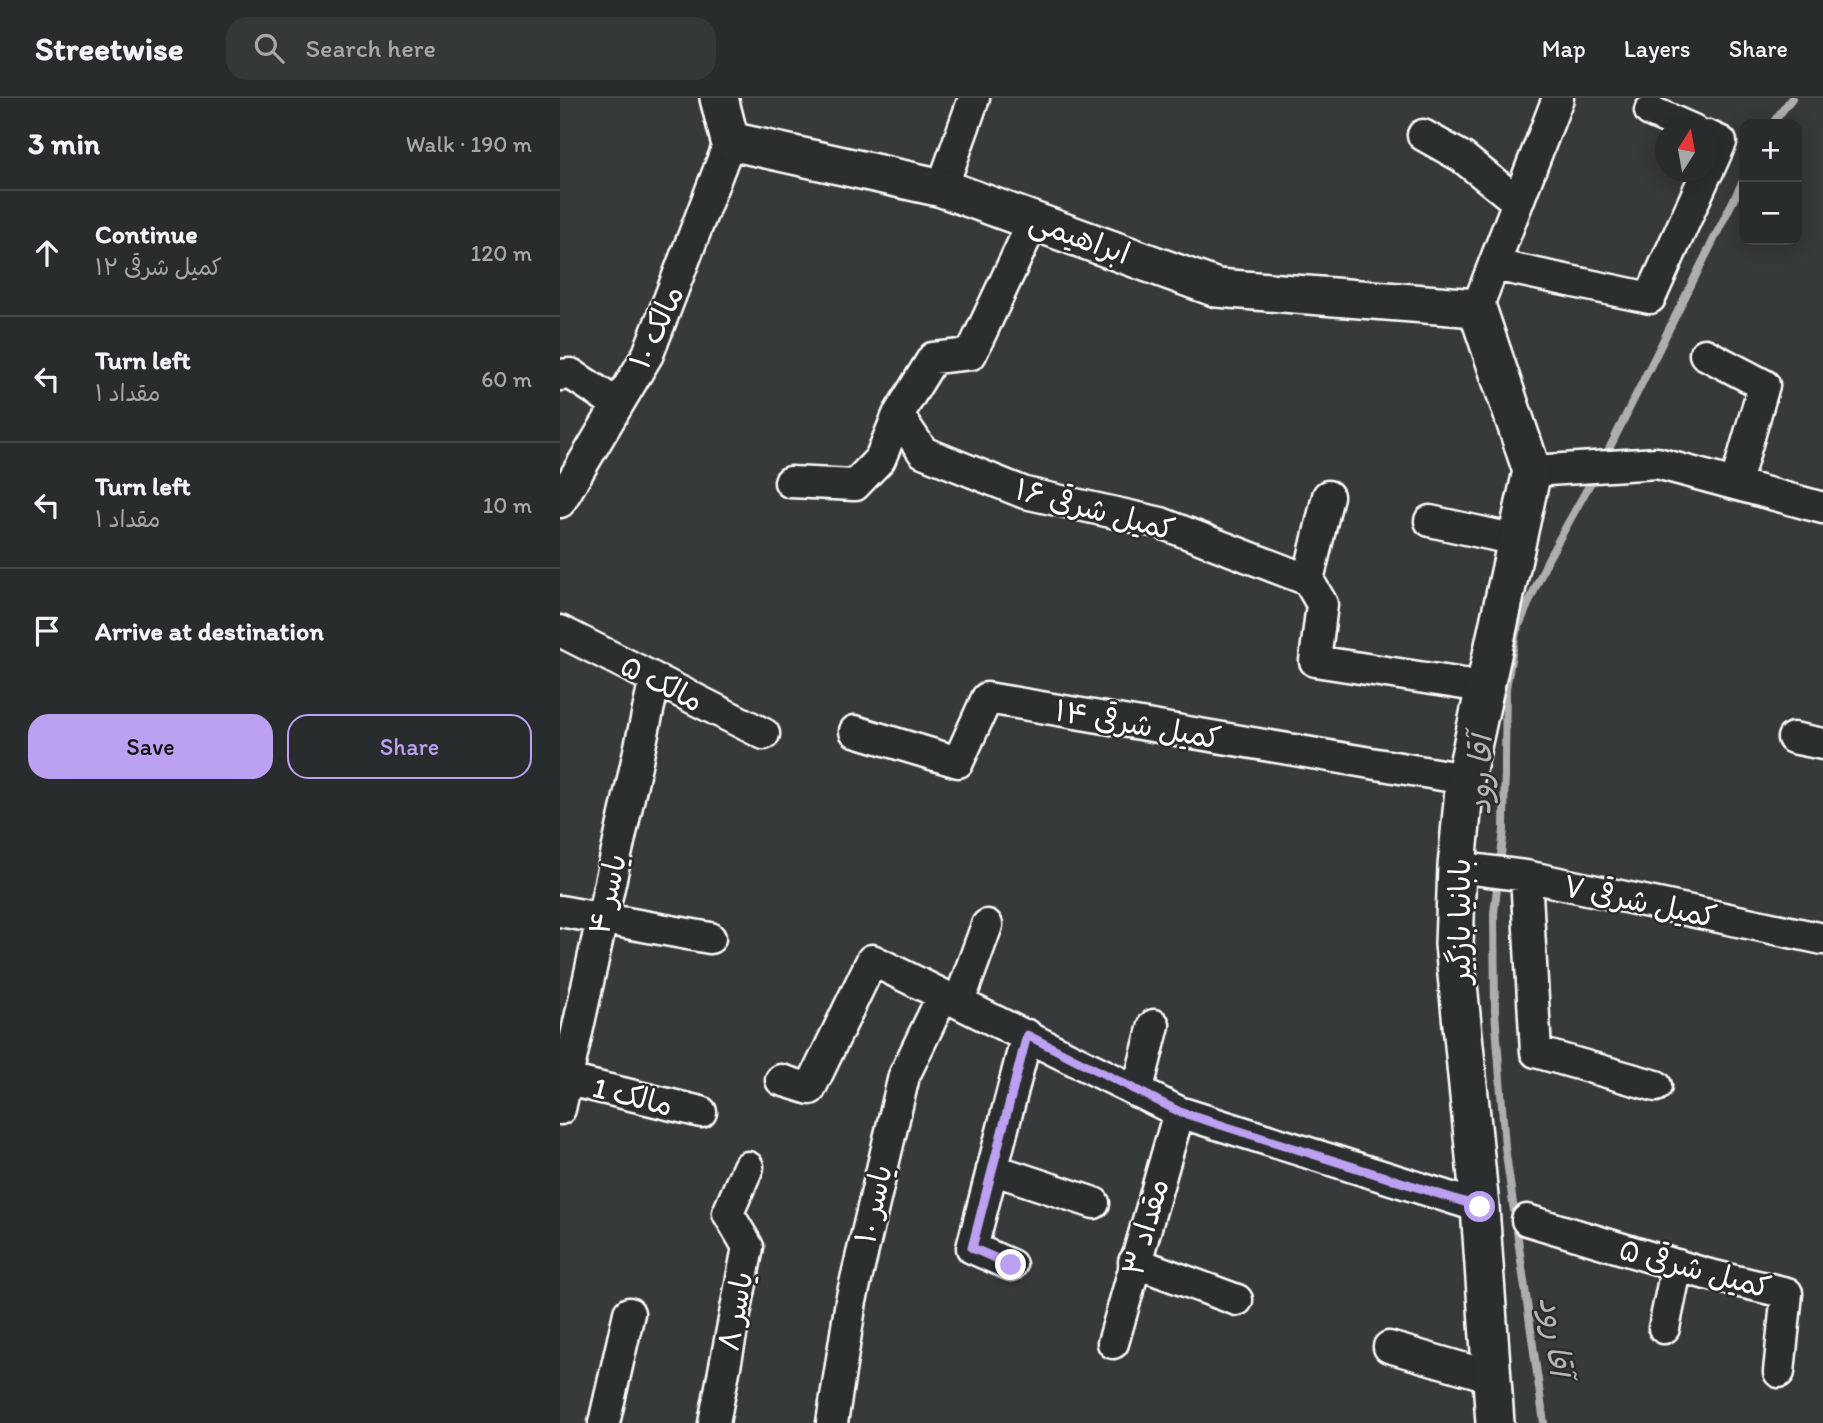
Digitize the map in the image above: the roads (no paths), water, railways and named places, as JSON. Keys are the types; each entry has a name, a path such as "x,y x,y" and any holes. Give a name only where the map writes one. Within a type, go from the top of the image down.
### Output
{"street":[{"path":"719,98 730,141"},
{"path":"942,188 974,98"},
{"path":"1558,98 1477,308 1532,471 1657,463 1736,482 1823,508"},
{"path":"1650,111 1668,119"},
{"path":"1423,135 1462,157 1518,202"},
{"name":"ابراهیمی","path":"730,141 942,188 1217,288 1477,308"},
{"name":"مالک ۱۰","path":"560,502 648,354 730,141"},
{"path":"1494,265 1650,298 1702,182"},
{"path":"790,482 855,485 880,460 898,415 933,358 971,354 1034,220"},
{"path":"1706,354 1764,385 1736,482"},
{"path":"560,375 570,374 617,404"},
{"name":"کمیل شرقی ۱۶","path":"898,415 923,452 1025,493 1161,523 1308,580"},
{"name":"بابانیا بازگیر","path":"1496,1423 1480,1207 1454,944 1494,872 1465,779 1532,471"},
{"path":"1328,496 1308,580 1322,604 1315,661 1483,687"},
{"path":"1430,522 1516,540"},
{"name":"مالک ۵","path":"560,631 764,734"},
{"name":"یاسر ۴","path":"560,1109 563,1079 655,679"},
{"name":"کمیل شرقی ۱۴","path":"855,731 958,762 987,698 1465,779"},
{"path":"1793,738 1823,744"},
{"path":"1494,872 1536,1052 1656,1086"},
{"name":"کمیل شرقی ۷","path":"1494,872 1823,940"},
{"path":"560,911 710,938"},
{"name":"یاسر ۱۰","path":"831,1423 851,1301 904,1076 951,998 987,925"},
{"path":"781,1080 810,1089 872,960 1180,1112 1480,1207"},
{"path":"1137,1092 1154,1025"},
{"path":"1011,1265 972,1248 1027,1035"},
{"name":"مالک 1","path":"563,1079 701,1112"},
{"name":"مقداد ۳","path":"1113,1343 1134,1262 1180,1112"},
{"name":"یاسر ۸","path":"714,1423 748,1247 728,1213 748,1167"},
{"path":"992,1168 1094,1203"},
{"name":"کمیل شرقی ۵","path":"1527,1220 1677,1265 1787,1293 1779,1372"},
{"path":"1134,1262 1237,1300"},
{"path":"1664,1328 1677,1265"},
{"path":"604,1423 629,1313"},
{"path":"1389,1347 1493,1377"}],"waterway":[{"name":"آقا رود","path":"1776,119 1792,98"},
{"name":"آقا رود","path":"1604,459 1742,182"},
{"name":"آقا رود","path":"1544,1423 1505,1147 1495,1011 1494,913 1504,830 1506,688 1516,632 1548,559 1596,473"}]}
